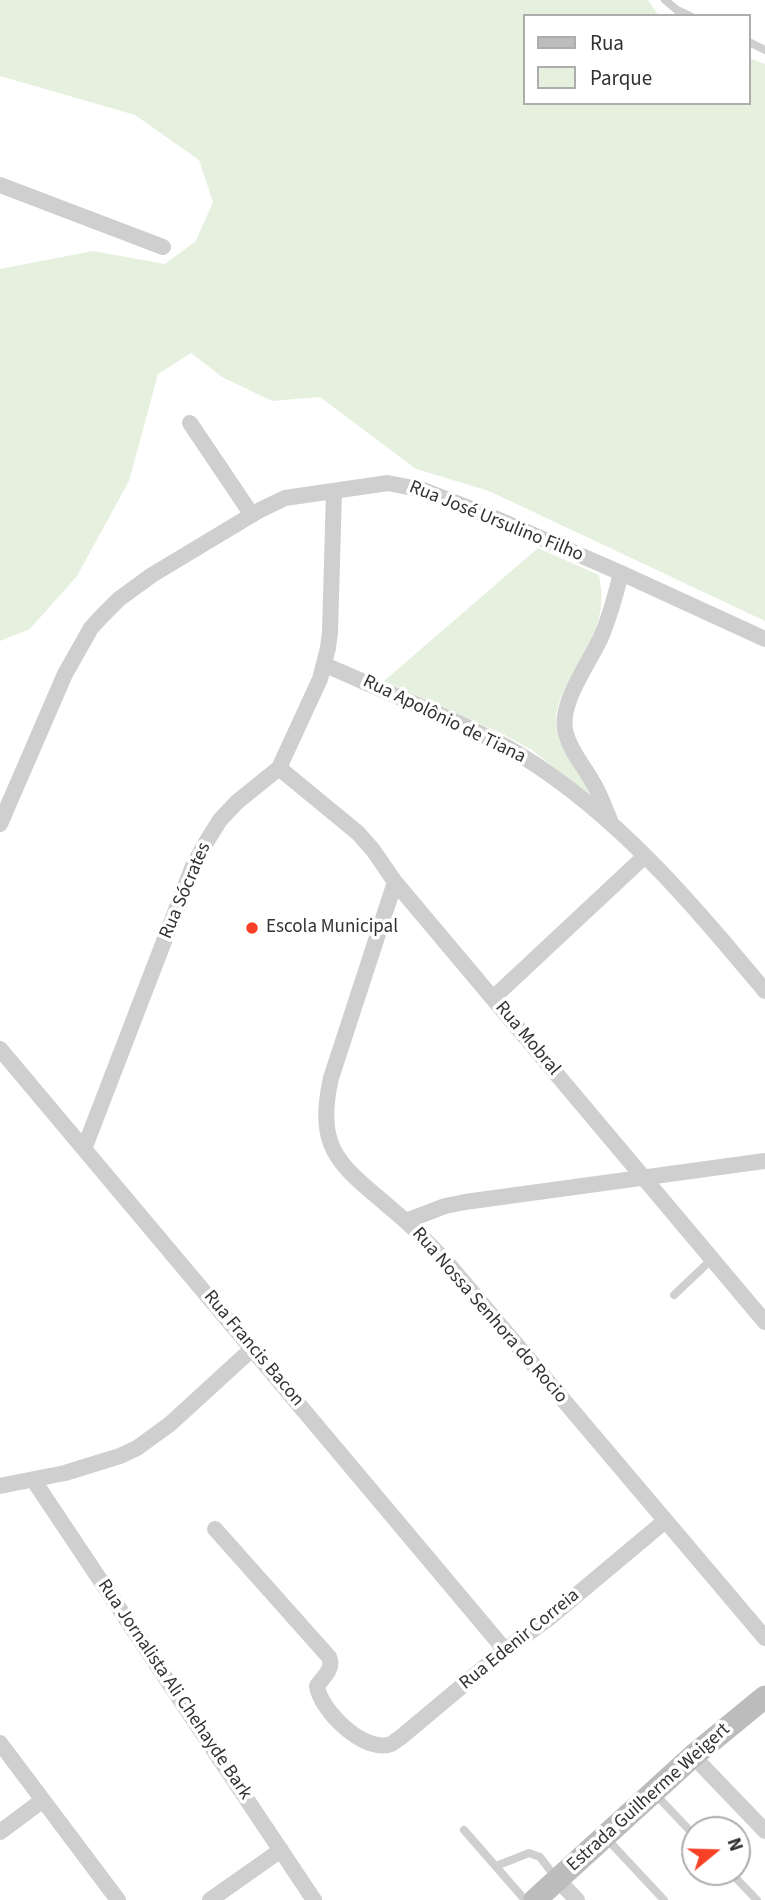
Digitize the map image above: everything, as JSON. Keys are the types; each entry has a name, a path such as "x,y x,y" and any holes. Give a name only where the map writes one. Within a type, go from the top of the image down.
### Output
{"street":[{"path":"0,185 163,247"},
{"path":"190,423 252,515"},
{"name":"Rua José Ursulino Filho","path":"0,824 53,698 91,628 134,587 252,515 285,498 388,483 423,491 497,519 765,639"},
{"name":"Rua Sócrates","path":"84,1149 193,866 220,820 237,802 279,768 325,665 330,632 334,492"},
{"path":"611,825 600,794 569,742 564,719 570,696 592,658 606,625 621,573"},
{"name":"Rua Apolônio de Tiana","path":"325,665 462,725 550,774 611,825 681,892 765,991"},
{"name":"Rua Mobral","path":"279,768 358,833 373,850 395,882 765,1322"},
{"path":"493,998 645,856"},
{"name":"Rua Nossa Senhora do Rocio","path":"395,882 331,1078 326,1114 332,1148 345,1168 406,1220 458,1276 765,1638"},
{"name":"Rua Francis Bacon","path":"0,1049 505,1650"},
{"path":"406,1220 465,1202 765,1161"},
{"path":"0,1486 97,1464 137,1448 170,1424 252,1349"},
{"name":"Rua Jornalista Ali Chehayde Bark","path":"34,1480 314,1900"},
{"name":"Rua Edenir Correia","path":"215,1530 329,1657 330,1669 317,1686 322,1702 330,1713 346,1729 368,1742 382,1745 391,1744 505,1650 548,1619 665,1521"},
{"name":"Estrada Guilherme Weigert","path":"535,1900 693,1756 765,1697"},
{"path":"0,1743 118,1900"},
{"path":"693,1756 765,1831"},
{"path":"0,1832 43,1800"},
{"path":"210,1900 281,1850"},
{"path":"558,1880 577,1900"}],"lane":[{"path":"665,0 686,14"},
{"path":"674,1295 712,1259"},
{"path":"653,1792 681,1821"},
{"path":"464,1830 525,1900"},
{"path":"604,1837 664,1900"},
{"path":"496,1866 523,1854 535,1854 558,1880"},
{"path":"744,1886 757,1900"}],"green space":[{"path":"0,0 648,0 658,14 524,14 524,105 751,105 751,59 765,64 765,621 489,491 416,469 320,397 272,401 222,377 191,353 158,374 129,481 77,576 30,629 0,641 0,269 93,251 165,264 196,241 213,202 199,160 135,115 0,76"},
{"path":"538,548 599,575 600,613 588,648 560,700 556,721 564,750 592,798 532,750 501,733 384,681"}],"place":[{"name":"Escola Municipal","path":"252,928"}]}
